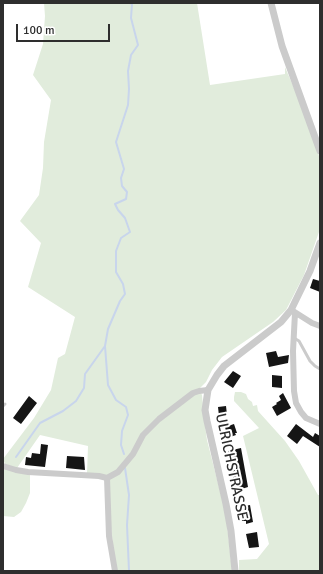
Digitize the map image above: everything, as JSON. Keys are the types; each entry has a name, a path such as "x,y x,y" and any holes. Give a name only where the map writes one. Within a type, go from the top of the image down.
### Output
{"street":[{"path":"271,3 282,46 320,151"},
{"name":"ULRICHSTRASSE","path":"235,571 231,530 205,410 208,390 224,366 293,311 320,243"},
{"path":"293,311 320,326"},
{"path":"293,311 294,338 292,378 296,403 300,412 306,418 320,424"},
{"path":"3,466 28,472 99,476 106,478 118,472 133,454 143,435 159,419 193,393 208,390"},
{"path":"106,478 109,536 115,571"}],"lane":[{"path":"294,338 299,342 314,366 320,369"}],"green space":[{"path":"44,3 197,3 210,85 285,74 285,67 319,156 320,229 304,275 286,310 273,322 222,357 212,370 206,382 200,388 207,440 226,515 232,571 116,571 109,511 109,480 87,474 88,446 40,435 17,468 5,464 3,459 34,418 51,390 58,358 65,354 75,317 28,287 41,243 20,221 39,195 43,168 44,142 51,100 33,75 43,44 45,16"},
{"path":"235,392 246,394 253,406 257,405 258,411 285,441 299,461 318,495 320,495 320,571 239,571 239,560 257,559 269,544 243,436 259,428 234,401"},
{"path":"3,468 30,474 30,493 21,512 14,517 3,516"}],"building":[{"path":"313,279 320,281 320,292 310,288"},
{"path":"276,351 278,357 289,355 288,363 269,367 266,353"},
{"path":"233,371 241,376 233,388 224,382"},
{"path":"272,375 282,376 282,388 272,387"},
{"path":"283,393 291,408 277,416 272,407 281,400 279,396"},
{"path":"29,396 37,403 21,424 13,418"},
{"path":"226,406 227,415 219,416 218,407"},
{"path":"234,424 237,433 235,433 236,435 230,437 227,435 225,427"},
{"path":"296,424 313,437 315,433 320,436 320,447 303,436 297,444 287,436"},
{"path":"41,444 48,445 45,467 25,465 26,457 31,458 32,453 40,454"},
{"path":"241,448 248,487 238,490 237,487 235,488 228,451"},
{"path":"67,456 84,457 85,470 66,468"},
{"path":"250,505 253,522 246,524 246,521 242,521 240,507"},
{"path":"257,532 259,547 249,548 246,534"}],"waterway":[{"path":"16,457 40,423 63,411 76,401 84,388 85,374 105,346 108,329 120,301 125,294 123,284 116,272 116,251 121,238 130,232 125,218 115,204 126,199 127,192 122,186 121,178 124,169 116,142 128,105 128,71 131,55 138,45 131,18 132,4 130,3"},
{"path":"105,346 108,385 116,400 126,407 128,415 122,431 121,445 124,454"},
{"path":"125,468 129,495 127,525 129,571"}]}
